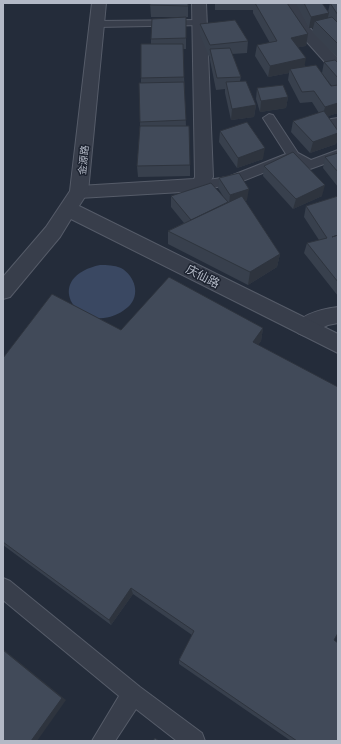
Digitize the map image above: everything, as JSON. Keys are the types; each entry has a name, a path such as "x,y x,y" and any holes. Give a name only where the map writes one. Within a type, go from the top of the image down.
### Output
{"street":[{"name":"金源路","path":"3,291 53,232 79,192 99,3"},
{"path":"79,192 199,184 204,177 199,3"},
{"path":"290,3 303,29 338,67"},
{"name":"庆仙路","path":"68,209 338,344"},
{"path":"305,327 324,317 338,315"}],"lane":[{"path":"97,24 200,23"},
{"path":"269,118 294,156 310,165 338,154"},
{"path":"338,122 335,122 338,128"},
{"path":"199,184 230,181 294,156"},
{"path":"3,588 133,694 194,741"},
{"path":"103,741 133,694"}],"water":[{"path":"100,265 116,266 126,271 133,281 135,291 132,302 128,307 112,316 96,318 83,314 74,305 69,294 71,283 81,272"}],"building":[{"path":"150,3 188,3 188,6 150,5"},
{"path":"255,3 287,3 308,34 291,38 306,58 270,66 257,45 277,41"},
{"path":"304,3 322,3 329,13 311,17"},
{"path":"330,3 338,3 338,15"},
{"path":"186,17 186,38 151,39 152,19"},
{"path":"332,17 338,23 338,44 315,21"},
{"path":"235,20 248,41 210,45 200,24"},
{"path":"141,44 183,44 184,77 141,78"},
{"path":"230,48 241,77 217,78 210,49"},
{"path":"335,60 338,63 338,78 324,62"},
{"path":"316,65 331,86 338,85 338,103 325,107 314,91 302,92 290,69"},
{"path":"246,81 256,105 232,109 226,82"},
{"path":"184,82 186,120 140,122 139,83"},
{"path":"283,85 288,97 261,101 257,88"},
{"path":"324,111 338,133 313,142 293,121"},
{"path":"247,122 265,148 238,158 220,131"},
{"path":"140,126 189,126 190,165 137,166"},
{"path":"293,152 325,185 296,199 264,166"},
{"path":"338,153 338,172 325,157"},
{"path":"239,173 249,189 230,195 219,178"},
{"path":"211,183 228,202 191,220 171,196"},
{"path":"242,196 280,254 250,272 168,231"},
{"path":"338,196 338,282 307,243 327,238 306,206"},
{"path":"169,277 263,328 253,342 338,387 338,633 334,640 338,643 338,741 297,741 179,660 194,631 131,588 109,620 3,542 3,358 52,294 121,330"},
{"path":"3,650 62,698 31,741 3,741"}]}
